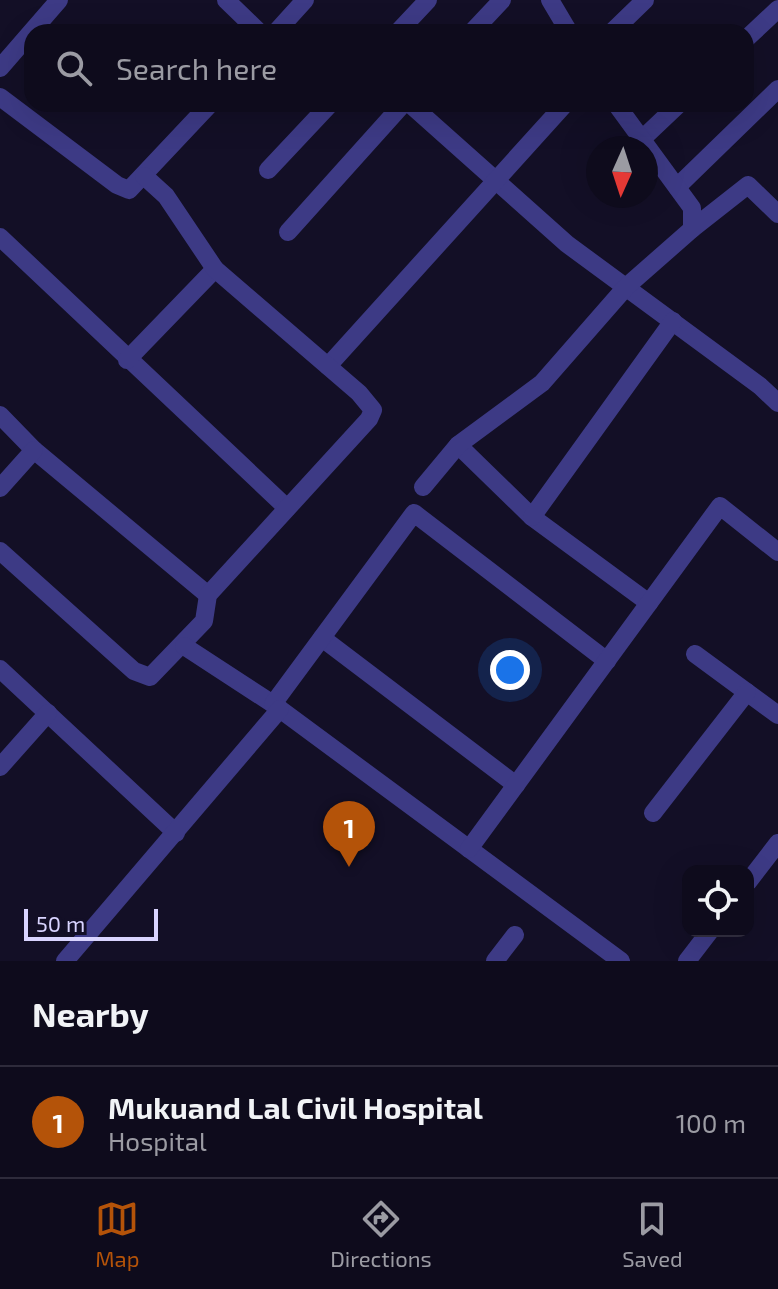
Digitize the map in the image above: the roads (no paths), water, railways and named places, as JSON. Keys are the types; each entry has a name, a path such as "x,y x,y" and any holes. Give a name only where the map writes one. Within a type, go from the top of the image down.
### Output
{"street":[{"path":"38,24 59,0"},
{"path":"226,0 251,24"},
{"path":"283,24 305,0"},
{"path":"406,24 428,0"},
{"path":"480,24 502,0"},
{"path":"550,0 564,24"},
{"path":"620,24 645,0"},
{"path":"754,32 778,9"},
{"path":"0,68 24,40"},
{"path":"677,187 778,89"},
{"path":"0,97 121,188 133,188 203,112"},
{"path":"268,170 322,112"},
{"path":"288,232 396,112"},
{"path":"419,112 567,244 778,403"},
{"path":"328,366 558,112"},
{"path":"622,112 638,136"},
{"path":"645,136 671,112"},
{"path":"658,162 692,208 692,229"},
{"path":"0,551 142,676 156,673 204,621 208,595 369,419 373,410 328,366 215,269 166,196 144,176"},
{"path":"423,487 458,445 542,383 626,287 748,185 778,214"},
{"path":"0,237 287,508"},
{"path":"127,360 215,269"},
{"path":"532,517 673,321"},
{"path":"0,415 34,450 208,595"},
{"path":"458,445 532,517 649,603"},
{"path":"0,488 34,450"},
{"path":"469,849 720,506 778,552"},
{"path":"65,961 176,833 276,706 414,513 607,661"},
{"path":"322,638 516,785"},
{"path":"184,646 276,706 621,961"},
{"path":"695,654 778,715"},
{"path":"0,669 176,833"},
{"path":"653,813 747,692"},
{"path":"0,767 48,713"},
{"path":"754,874 778,843"},
{"path":"495,961 515,935"},
{"path":"687,961 705,937"}],"place":[{"name":"Mukuand Lal Civil Hospital","path":"349,867"}]}
